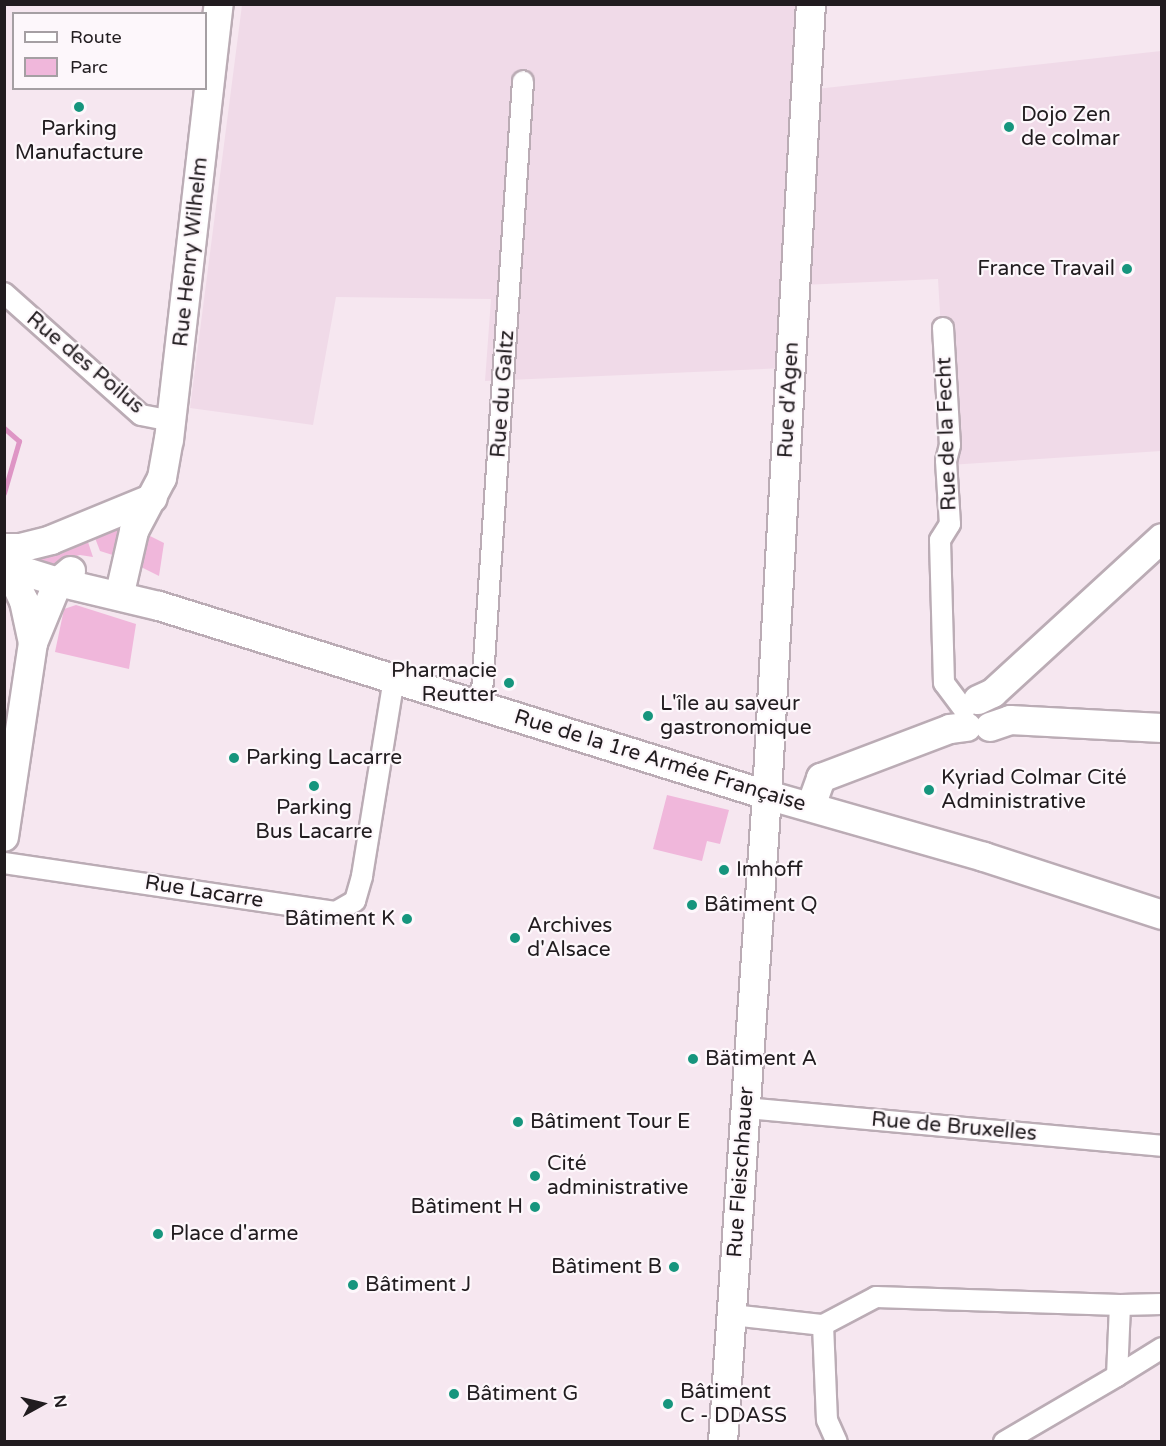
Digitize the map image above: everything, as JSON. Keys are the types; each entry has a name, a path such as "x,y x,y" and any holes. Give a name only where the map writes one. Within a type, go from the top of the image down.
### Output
{"main road":[{"name":"Rue Henry Wilhelm","path":"122,584 134,531 162,478 171,422 219,4"},
{"name":"Rue d'Agen","path":"767,795 811,4"},
{"path":"6,560 20,548 51,540 153,498"},
{"path":"811,806 822,778 980,714 1161,537"},
{"path":"6,560 58,582 159,606"},
{"path":"6,560 24,601 33,644"},
{"path":"4,837 33,644 58,582 65,574 85,568 122,584 159,606"},
{"name":"Rue de la 1re Armée Française","path":"159,606 767,795 984,857 1161,915"},
{"path":"980,714 1161,728"},
{"name":"Rue Fleischhauer","path":"723,1442 767,795"}],"street":[{"name":"Rue du Galtz","path":"481,706 523,81"},
{"name":"Rue des Poilus","path":"4,293 141,415 171,422"},
{"name":"Rue de la Fecht","path":"943,328 950,445 946,460 950,524 940,540 944,683 980,714"},
{"name":"Rue Lacarre","path":"4,863 336,912 355,901 362,876 394,679"},
{"name":"Rue de Bruxelles","path":"746,1108 1161,1146"},
{"path":"732,1315 823,1325 876,1297 1120,1305 1161,1304"},
{"path":"1117,1376 1120,1305"},
{"path":"823,1325 827,1420 837,1442"},
{"path":"1004,1442 1161,1348"}],"shaded area":[{"path":"242,5 798,5 798,91 1161,51 1161,451 949,465 938,279 802,285 786,368 485,381 491,299 336,297 313,425 190,408"}],"green space":[{"path":"129,517 119,557 100,551 92,530"},
{"path":"85,533 93,557 80,555 62,560 49,570 10,554"},
{"path":"146,534 164,543 159,576 137,565"},
{"path":"76,605 136,624 129,669 55,652 64,609"},
{"path":"667,795 729,810 720,844 707,841 702,861 653,849"}],"waterway":[{"path":"4,428 19,441 4,493"}],"place":[{"name":"Parking Manufacture","path":"79,107"},
{"name":"Dojo Zen de colmar","path":"1009,127"},
{"name":"France Travail","path":"1127,269"},
{"name":"Pharmacie Reutter","path":"509,683"},
{"name":"L'île au saveur gastronomique","path":"648,716"},
{"name":"Parking Lacarre","path":"234,758"},
{"name":"Parking Bus Lacarre","path":"314,786"},
{"name":"Kyriad Colmar Cité Administrative","path":"929,790"},
{"name":"Imhoff","path":"724,870"},
{"name":"Bâtiment Q","path":"692,905"},
{"name":"Bâtiment K","path":"407,919"},
{"name":"Archives d'Alsace","path":"515,938"},
{"name":"Bätiment A","path":"693,1059"},
{"name":"Bâtiment Tour E","path":"518,1122"},
{"name":"Cité administrative","path":"535,1176"},
{"name":"Bâtiment H","path":"535,1207"},
{"name":"Place d'arme","path":"158,1234"},
{"name":"Bâtiment B","path":"674,1267"},
{"name":"Bâtiment J","path":"353,1285"},
{"name":"Bâtiment G","path":"454,1394"},
{"name":"Bâtiment C - DDASS","path":"668,1404"}]}
